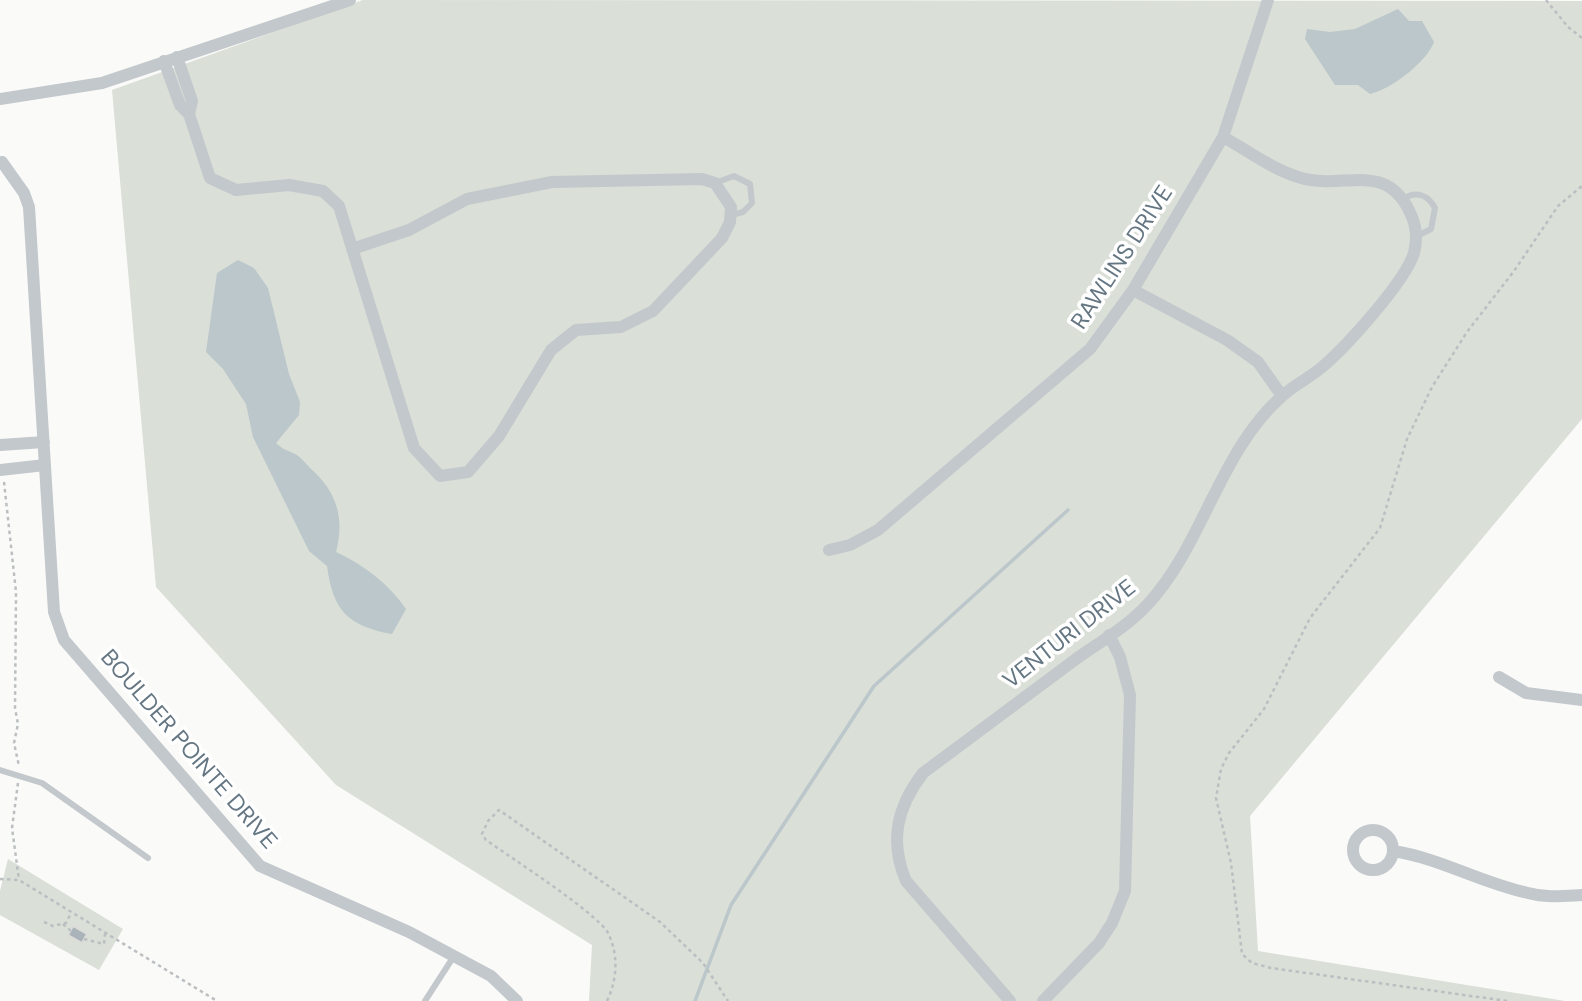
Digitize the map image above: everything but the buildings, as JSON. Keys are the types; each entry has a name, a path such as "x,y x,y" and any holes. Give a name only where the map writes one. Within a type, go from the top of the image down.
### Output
{"street":[{"path":"2,101 102,83 350,0"},
{"name":"RAWLINS DRIVE","path":"829,550 850,545 878,530 1090,349 1133,290 1223,137 1268,0"},
{"path":"177,57 192,101 189,114"},
{"path":"164,61 180,105 189,114 210,178 236,190 289,185 323,191 339,206 352,249 414,448 440,476 468,472 499,436 551,350 576,330 621,327 653,311 722,237 731,215 731,206 715,183 702,179 552,182 467,200 409,230 352,249"},
{"path":"1223,137 1298,177 1319,180 1365,178 1390,186 1404,199 1417,236"},
{"name":"BOULDER POINTE DRIVE","path":"2,162 24,193 29,207 57,628 71,649 260,866 410,932 491,976 517,1001"},
{"name":"VENTURI DRIVE","path":"1010,1001 905,881 896,851 899,816 904,802 923,773 1146,606 1161,588 1254,428 1282,396 1322,368 1347,344 1405,273 1417,236"},
{"path":"1133,290 1227,340 1258,362 1282,396"},
{"path":"0,445 44,442"},
{"path":"2,473 45,465"},
{"path":"1043,1001 1099,943 1112,923 1125,891 1129,695 1120,657 1109,635"},
{"path":"1499,677 1526,693 1582,700"},
{"path":"1392,851 1424,855 1525,893 1548,897 1582,895"}],"lane":[{"path":"715,183 734,176 750,184 752,203 743,212 731,215"},
{"path":"1404,199 1414,193 1420,194 1435,208 1431,229 1417,236"},
{"path":"0,770 42,783 148,858"},
{"path":"425,1001 454,956"}],"path":[{"path":"1546,0 1568,27 1582,38"},
{"path":"1507,1001 1271,968 1252,963 1242,954 1231,863 1216,798 1218,779 1229,753 1271,697 1310,618 1380,528 1389,506 1396,466 1432,387 1467,332 1519,265 1551,216 1582,186"},
{"path":"2,473 16,592 15,708 18,724 14,743 19,765"},
{"path":"18,783 12,828 19,880"},
{"path":"607,1001 614,985 616,965 607,931 486,840 482,834 488,821 499,810 660,922 703,963 727,1001"},
{"path":"0,879 19,880 217,1001"},
{"path":"44,922 53,926 63,923 71,913"},
{"path":"63,923 71,931"},
{"path":"84,939 104,944 105,934"}],"shaded area":[{"path":"363,0 1582,1 1582,419 1250,816 1258,951 1565,1001 589,1001 592,945 336,785 156,587 112,90"},
{"path":"1398,9 1409,21 1422,21 1434,42 1424,58 1397,81 1370,94 1358,85 1335,85 1305,39 1307,29 1330,32 1355,29"},
{"path":"238,260 254,268 268,288 289,374 300,402 299,415 276,443 301,459 320,478 333,497 340,528 336,552 375,576 406,609 392,634 354,621 339,605 327,566 309,551 253,437 246,404 223,369 206,352 217,273"},
{"path":"8,859 123,929 99,970 0,915 0,891"}],"waterway":[{"path":"695,1001 731,905 874,686 1068,510"}]}
